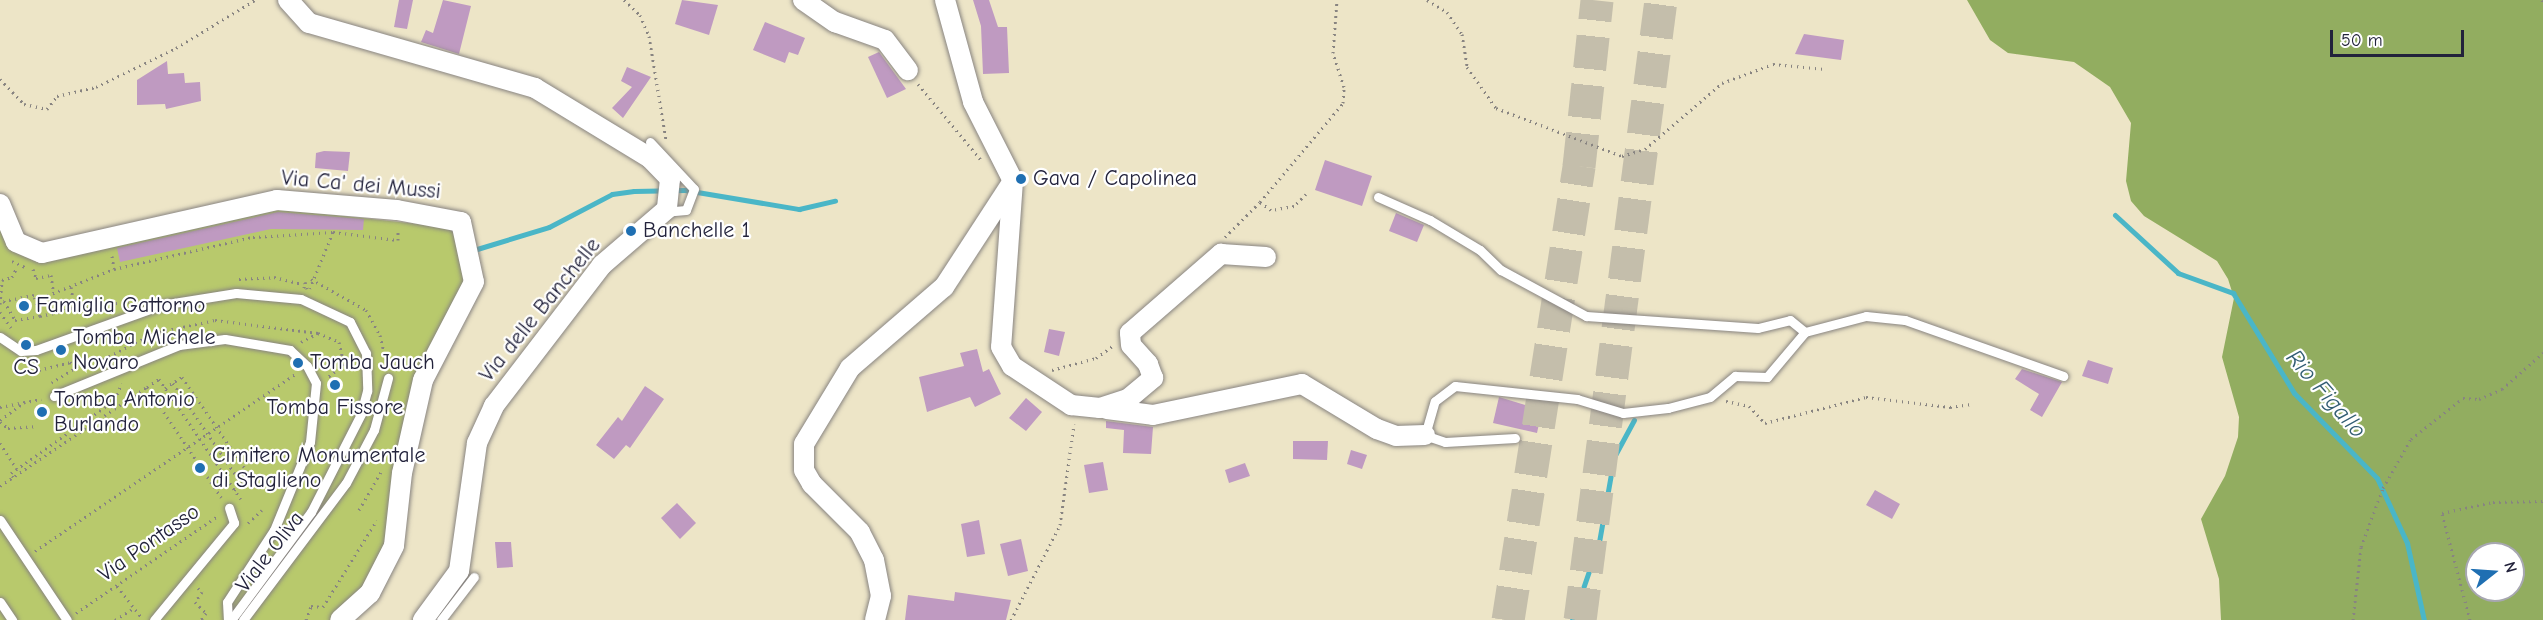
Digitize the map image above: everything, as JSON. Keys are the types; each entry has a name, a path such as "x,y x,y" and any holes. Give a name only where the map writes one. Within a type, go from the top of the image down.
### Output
{"street":[{"path":"288,0 309,23 535,88 593,120 667,174 672,191 663,212"},
{"path":"803,0 844,26 885,40 908,70"},
{"path":"945,0 973,102 1010,174 1001,347 1012,366 1031,376 1071,405 1154,416 1302,384 1377,429 1396,436 1425,435"},
{"path":"875,620 881,596 874,560 860,532 812,484 804,470 804,444 850,368 944,287 1010,174"},
{"name":"Via Ca' dei Mussi","path":"0,204 15,242 42,253 277,200 397,210 461,222 474,282 423,380 402,473 394,546 370,593 340,620"},
{"name":"Via delle Banchelle","path":"423,620 459,571 477,443 494,406 602,265 663,212"},
{"path":"1100,408 1151,385 1152,371 1131,345 1130,333 1221,254 1266,257"}],"lane":[{"path":"650,142 692,183 694,196 686,210 663,212"},
{"path":"1378,197 1430,220 1480,250 1501,270 1586,316 1758,328 1790,320 1805,332"},
{"path":"0,337 21,351 50,346 161,305 236,293 302,298 350,322 366,353 367,391 340,464 229,620"},
{"path":"1515,438 1445,442 1425,435 1435,401 1455,386 1577,399 1623,412 1710,397 1735,376 1767,377 1805,332 1866,316 1905,320 2063,376"},
{"path":"54,396 179,345 225,339 290,350 307,366 316,383 310,442 274,530 227,602 229,620"},
{"name":"Viale Oliva","path":"243,620 345,483 374,430 388,378"},
{"path":"154,620 184,577 234,523 229,508"},
{"path":"0,520 68,620"},
{"path":"441,620 474,577"},
{"path":"0,602 12,620"}],"path":[{"path":"0,79 24,104 46,109 57,96 96,87 177,48 255,0"},
{"path":"624,0 640,15 649,36 668,150 676,166"},
{"path":"1306,194 1294,206 1271,210 1260,202 1342,103 1344,87 1333,53 1337,0"},
{"path":"1427,0 1447,12 1462,34 1467,67 1496,108 1622,156 1645,149 1722,83 1773,64 1825,69"},
{"path":"908,70 980,160 1010,174"},
{"path":"36,300 54,290 70,287 114,269 272,234 333,232 398,240 398,228"},
{"path":"311,279 333,232"},
{"path":"112,256 114,269"},
{"path":"17,267 12,277 1,278 2,303 15,320 74,307 161,305"},
{"path":"51,275 54,290"},
{"path":"236,279 274,277 304,285"},
{"path":"70,287 74,307"},
{"path":"2,303 34,295 40,316"},
{"path":"0,312 14,331"},
{"path":"290,350 318,333 341,341 344,364 316,383"},
{"path":"1031,376 1096,358 1130,333"},
{"path":"21,351 39,370 70,362 78,366 54,379"},
{"path":"2353,620 2361,547 2383,488 2411,439 2463,398 2479,399 2502,389 2543,353"},
{"path":"14,477 11,473 115,400 132,363"},
{"path":"165,388 182,377 260,490"},
{"path":"45,544 288,378"},
{"path":"0,486 159,379 241,499"},
{"path":"173,383 242,484"},
{"path":"147,387 229,508"},
{"path":"0,407 54,396"},
{"path":"1710,397 1749,406 1765,423 1866,397 1950,407 1971,404"},
{"path":"26,402 0,421 8,428 34,426"},
{"path":"1011,620 1060,525 1074,433 1071,405"},
{"path":"0,443 17,469"},
{"path":"358,510 386,460"},
{"path":"383,484 388,476"},
{"path":"234,490 251,478"},
{"path":"2470,620 2442,513 2493,502 2543,501"},
{"name":"Via Pontasso","path":"87,605 229,508"},
{"path":"306,620 311,606 323,608 379,512"},
{"path":"184,577 202,592 195,602 206,613 201,620"},
{"path":"117,586 144,620"},
{"path":"115,620 134,608"}],"green space":[{"path":"1967,0 2543,0 2543,620 2221,620 2219,579 2201,519 2225,476 2238,437 2239,417 2222,357 2234,298 2228,279 2217,261 2144,216 2131,201 2126,181 2131,123 2110,87 2074,62 2008,53 1990,40"},
{"name":"Cimitero Monumentale di Staglieno","path":"269,208 446,227 457,235 465,264 464,293 407,403 391,534 372,583 334,620 0,620 0,227 10,249 34,261"}],"building":[{"path":"399,0 413,0 407,29 394,27"},
{"path":"443,0 471,6 459,54 421,42 426,30 433,33"},
{"path":"682,0 718,5 709,35 675,24"},
{"path":"973,0 989,0 998,27 1007,27 1009,73 983,74 981,26"},
{"path":"765,22 805,38 798,55 789,52 785,63 753,50"},
{"path":"1804,34 1844,40 1841,60 1795,54"},
{"path":"879,52 906,89 887,98 868,57"},
{"path":"167,61 168,74 184,73 185,83 200,82 201,101 166,109 165,104 137,105 137,80"},
{"path":"627,67 651,77 623,118 612,108 632,87 621,81"},
{"path":"350,152 348,171 315,168 316,153"},
{"path":"1325,160 1372,176 1362,206 1315,190"},
{"path":"278,212 364,219 363,230 271,229 120,262 117,248"},
{"path":"1396,213 1424,225 1417,242 1389,231"},
{"path":"1049,329 1065,332 1059,356 1044,352"},
{"path":"977,349 983,372 989,369 1001,394 975,407 970,397 927,412 919,377 964,366 960,353"},
{"path":"2088,360 2113,368 2108,384 2082,376"},
{"path":"2022,369 2062,382 2042,417 2030,410 2039,394 2015,379"},
{"path":"645,386 664,399 630,448 626,445 614,459 596,445 618,417 622,421"},
{"path":"1499,397 1542,410 1537,433 1493,423"},
{"path":"1026,398 1042,412 1026,431 1009,418"},
{"path":"1106,421 1153,427 1151,454 1123,453 1124,430 1106,428"},
{"path":"1293,441 1328,441 1327,460 1293,459"},
{"path":"1351,450 1367,455 1362,469 1347,464"},
{"path":"1103,462 1108,490 1089,493 1084,465"},
{"path":"1245,463 1250,476 1229,483 1225,470"},
{"path":"1875,490 1900,504 1892,519 1866,505"},
{"path":"677,503 696,523 680,539 661,518"},
{"path":"979,520 985,554 967,557 961,524"},
{"path":"1021,539 1028,571 1008,576 1000,544"},
{"path":"495,542 511,542 513,567 497,568"},
{"path":"955,592 1011,600 1006,620 905,620 908,595 954,601"}],"waterway":[{"path":"477,249 549,227 612,194 634,191 685,190 799,209 835,201"},
{"name":"Rio Figallo","path":"2115,215 2178,273 2233,293 2294,393 2377,478 2407,543 2424,620"},
{"path":"1572,620 1599,542 1614,457 1634,420"}],"tunnel":[{"path":"1508,620 1579,166 1597,0"},
{"path":"1580,620 1661,0"}],"place":[{"name":"Gava / Capolinea","path":"1021,179"},
{"name":"Banchelle 1","path":"631,231"},
{"name":"Famiglia Gattorno","path":"24,306"},
{"name":"CS","path":"26,345"},
{"name":"Tomba Michele Novaro","path":"61,350"},
{"name":"Tomba Jauch","path":"298,363"},
{"name":"Tomba Fissore","path":"335,385"},
{"name":"Tomba Antonio Burlando","path":"42,412"},
{"name":"Cimitero Monumentale di Staglieno","path":"200,468"}]}
